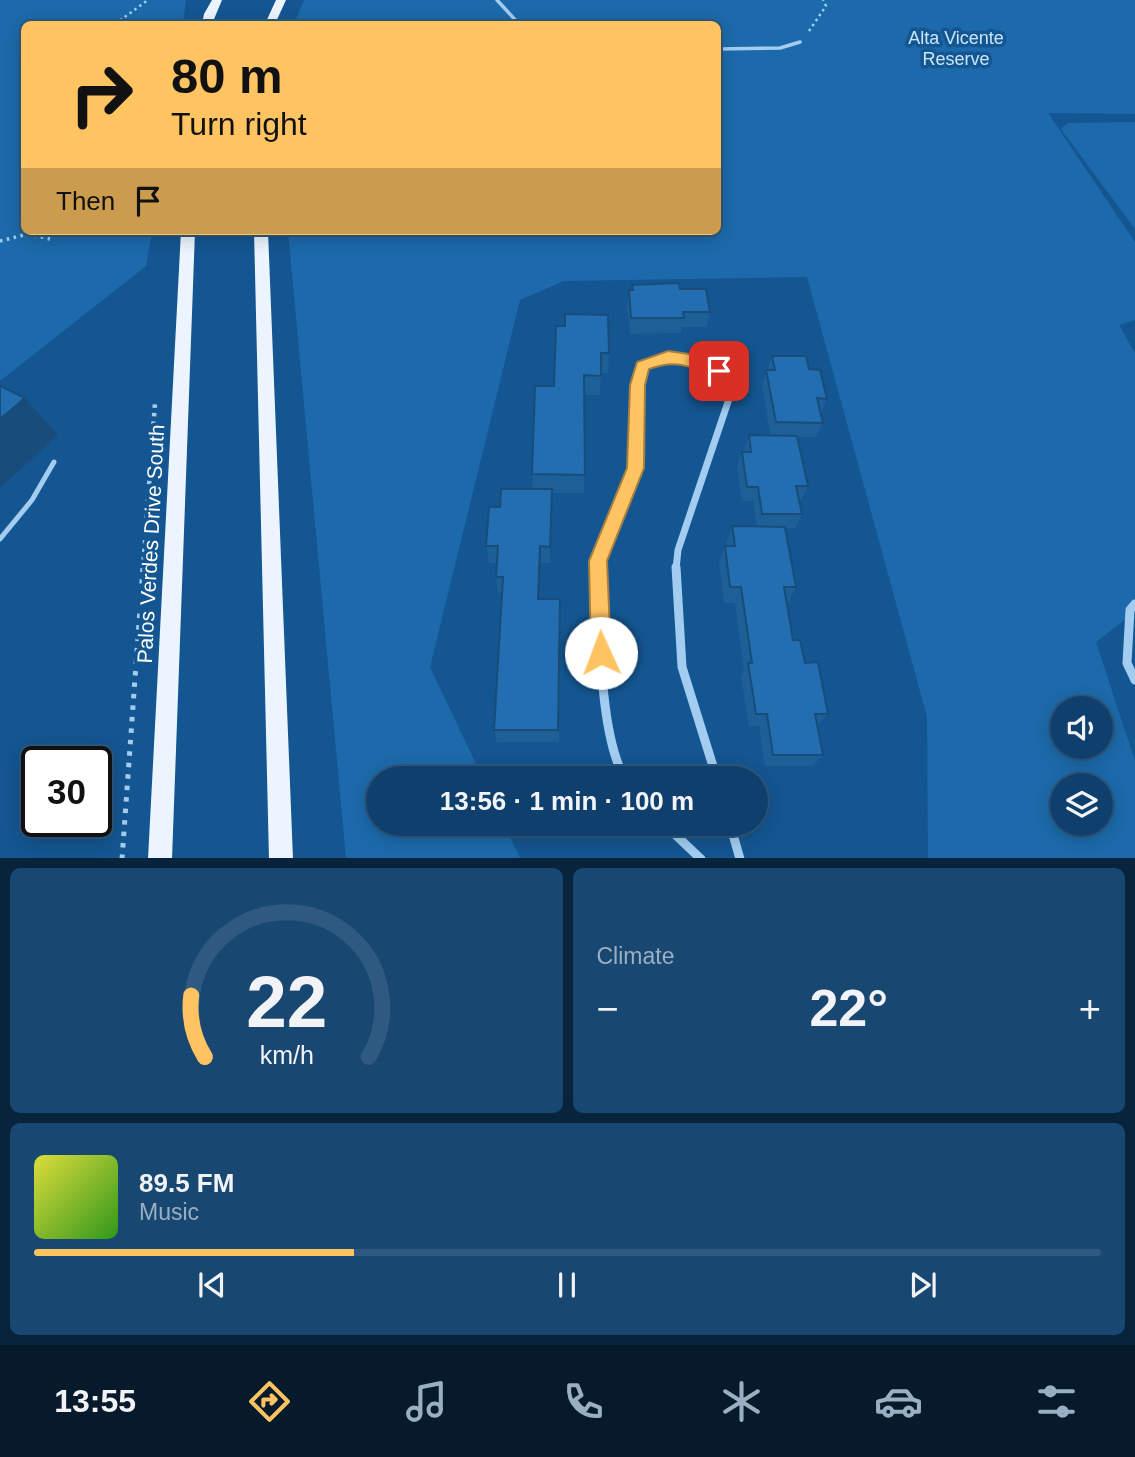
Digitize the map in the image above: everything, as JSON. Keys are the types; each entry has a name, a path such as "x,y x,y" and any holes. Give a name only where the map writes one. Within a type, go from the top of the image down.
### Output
{"main road":[{"path":"207,21 217,0"},
{"path":"271,21 281,0"},
{"name":"Palos Verdes Drive South","path":"160,858 187,235"},
{"path":"261,235 281,858"}],"street":[{"path":"618,766 602,676 598,561 636,468 637,385 642,366 668,357 689,360 719,371 730,396 678,550 675,578 682,667 713,766"},
{"path":"1135,604 1130,610 1127,663 1135,680"},
{"path":"677,836 700,858"},
{"path":"733,836 740,858"}],"lane":[{"path":"497,0 516,21"},
{"path":"721,49 780,48 800,41"},
{"path":"0,539 32,500 54,462"}],"path":[{"path":"119,21 148,0"},
{"path":"800,41 826,6 823,0"},
{"path":"0,241 24,235"},
{"path":"32,235 50,239"},
{"path":"121,858 156,391"}],"green space":[{"path":"0,0 186,0 183,21 21,21 21,235 151,235 146,266 0,381"},
{"name":"Alta Vicente Reserve","path":"304,0 1135,0 1135,114 1048,113 1135,242 1135,320 1119,325 1135,353 1135,612 1096,642 1135,761 1135,858 928,858 927,717 807,277 564,281 520,300 430,667 477,766 366,766 366,836 510,836 520,858 346,858 288,235 721,235 721,21 295,21"},
{"path":"1135,122 1135,229 1061,129 1068,123"}],"building":[{"path":"679,283 680,289 706,289 710,312 683,312 684,318 631,318 629,290 633,290 632,285"},
{"path":"565,314 608,315 609,353 601,353 601,376 584,375 585,475 532,474 535,386 554,386 556,326 565,326"},
{"path":"772,356 806,356 809,369 820,370 827,399 817,398 823,423 776,422 766,370 775,370"},
{"path":"0,386 25,398 0,419"},
{"path":"749,435 797,436 808,486 796,486 802,514 762,514 758,487 747,487 742,452 751,452"},
{"path":"501,489 552,489 550,547 540,546 538,599 560,599 558,730 494,730 503,577 496,577 498,546 486,546 489,507 500,507"},
{"path":"732,526 785,527 796,587 784,587 793,640 800,640 805,663 818,662 828,714 815,714 823,755 773,755 767,714 756,714 741,587 730,587 725,546 735,546"}],"route":[{"path":"601,653 598,561 636,468 637,385 642,366 668,357 689,360 719,371"}]}
